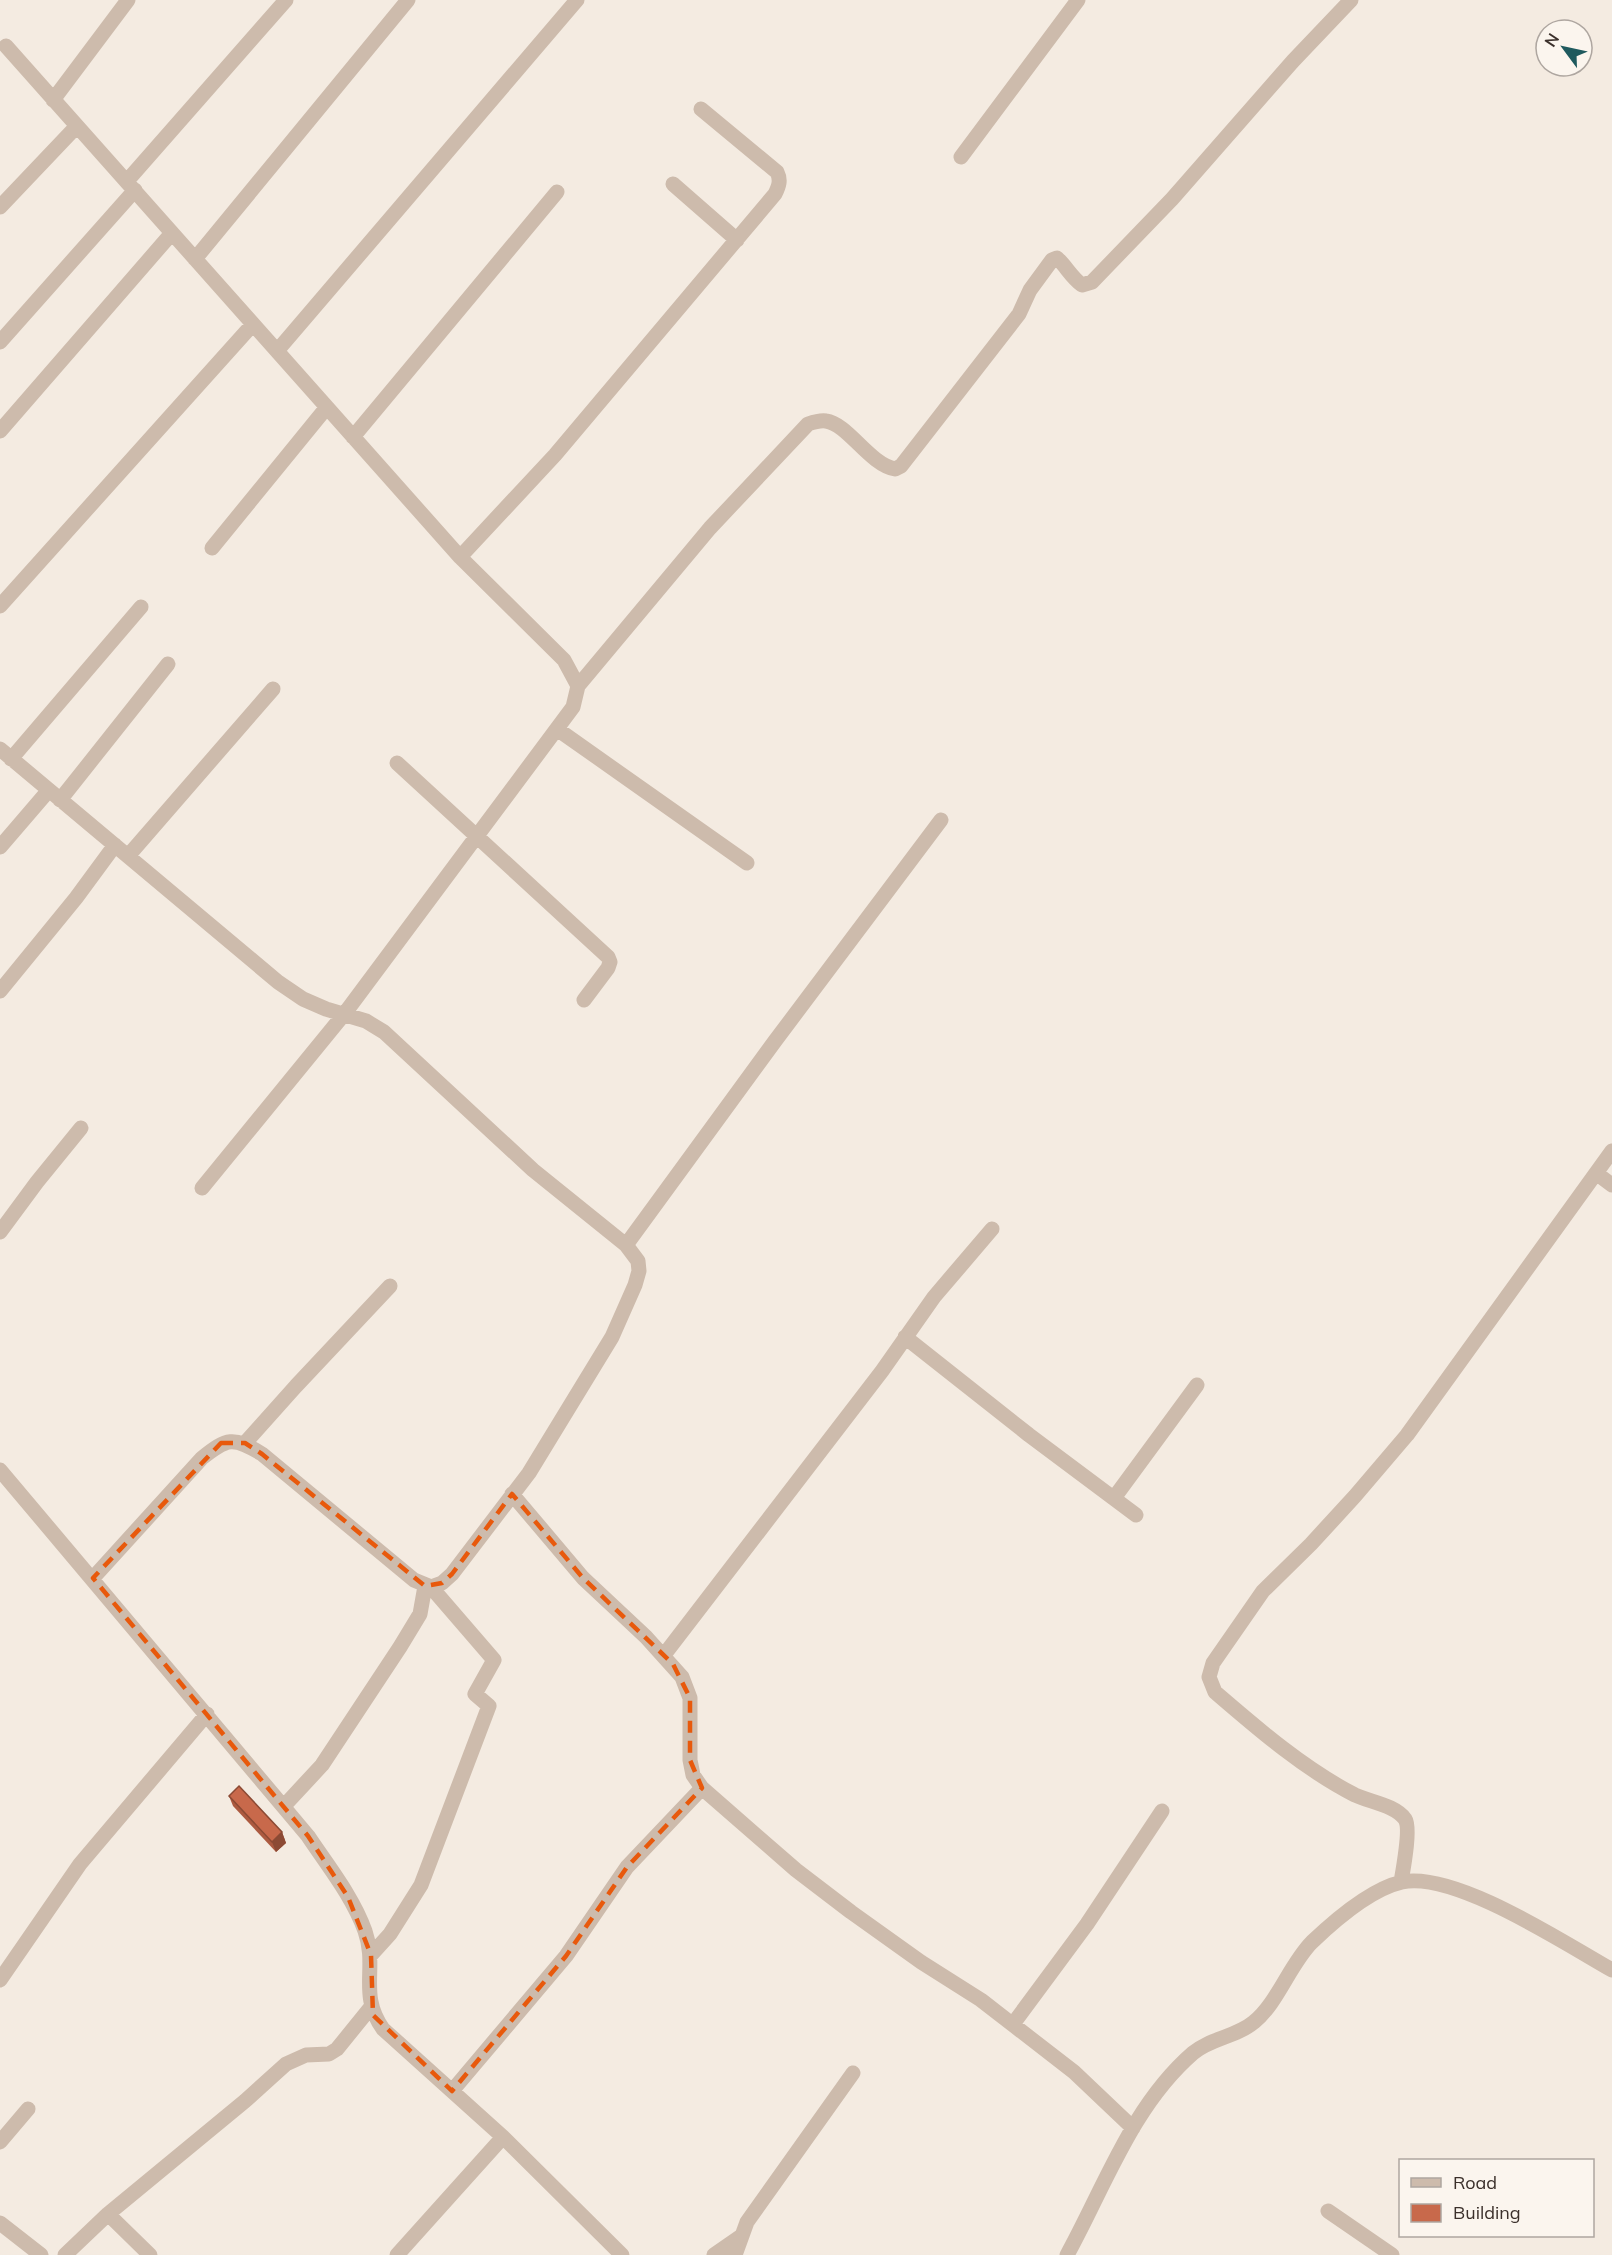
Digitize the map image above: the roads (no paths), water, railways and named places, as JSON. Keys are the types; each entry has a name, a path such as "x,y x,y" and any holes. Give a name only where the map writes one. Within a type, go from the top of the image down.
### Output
{"street":[{"path":"53,100 128,0"},
{"path":"0,342 286,0"},
{"path":"195,259 408,0"},
{"path":"277,351 577,0"},
{"path":"961,157 1078,0"},
{"path":"578,686 710,528 808,424 818,420 834,423 881,463 895,469 901,466 1019,314 1030,290 1052,260 1057,258 1060,260 1071,276 1082,285 1092,282 1180,191 1293,61 1351,0"},
{"path":"2,45 131,186 460,557 564,660 578,686 573,707 345,1013 202,1188"},
{"path":"460,557 555,455 775,194 780,178 769,164 701,109"},
{"path":"0,207 76,127"},
{"path":"673,184 736,240"},
{"path":"353,436 557,192"},
{"path":"0,431 172,233"},
{"path":"0,606 253,324"},
{"path":"212,548 327,407"},
{"path":"141,607 6,754 278,982 303,999 326,1009 366,1021 384,1032 533,1170 626,1245 638,1261 639,1271 628,1303 612,1337 529,1473 452,1574 442,1583 428,1587"},
{"path":"0,847 54,795 168,664"},
{"path":"128,856 273,689"},
{"path":"557,729 747,863"},
{"path":"397,763 608,957 610,962 608,968 584,1000"},
{"path":"626,1245 768,1050 941,820"},
{"path":"0,991 76,898 115,845"},
{"path":"0,1232 81,1128"},
{"path":"1402,1876 1407,1826 1404,1817 1356,1796 1320,1775 1259,1729 1215,1692 1211,1684 1210,1670 1221,1649 1263,1591 1356,1496 1407,1435 1612,1151"},
{"path":"1596,1173 1612,1185"},
{"path":"664,1655 882,1371 934,1297 992,1229"},
{"path":"245,1443 390,1286"},
{"path":"905,1337 1136,1515"},
{"path":"1114,1498 1197,1385"},
{"path":"93,1578 202,1458 221,1443 233,1441 245,1443 262,1454 414,1580 428,1587 494,1660 475,1694 489,1706 421,1885 390,1934 370,1955"},
{"path":"0,1470 309,1836 348,1897 365,1931 370,1955 371,2007 373,2015 383,2029 503,2137 622,2255"},
{"path":"512,1494 583,1578 664,1655 682,1677 690,1698 690,1761 693,1774 702,1788 796,1870 851,1912 1013,2024 1074,2072 1132,2128"},
{"path":"284,1806 322,1765 400,1647 420,1614 428,1587"},
{"path":"0,1980 80,1864 207,1714"},
{"path":"452,2091 567,1956 627,1867 702,1788"},
{"path":"1013,2024 1087,1924 1162,1810"},
{"path":"1069,2254 1132,2128 1157,2090 1196,2050 1254,2022 1311,1943 1362,1901 1402,1876 1458,1889 1491,1903 1612,1970"},
{"path":"65,2255 108,2214 245,2101 286,2064 306,2055 329,2054 337,2049 371,2007"},
{"path":"735,2255 740,2237 759,2203 853,2073"},
{"path":"0,2142 28,2109"},
{"path":"397,2255 503,2137"},
{"path":"1328,2211 1392,2255"},
{"path":"108,2214 150,2255"},
{"path":"0,2223 41,2255"},
{"path":"714,2255 740,2237"}]}
